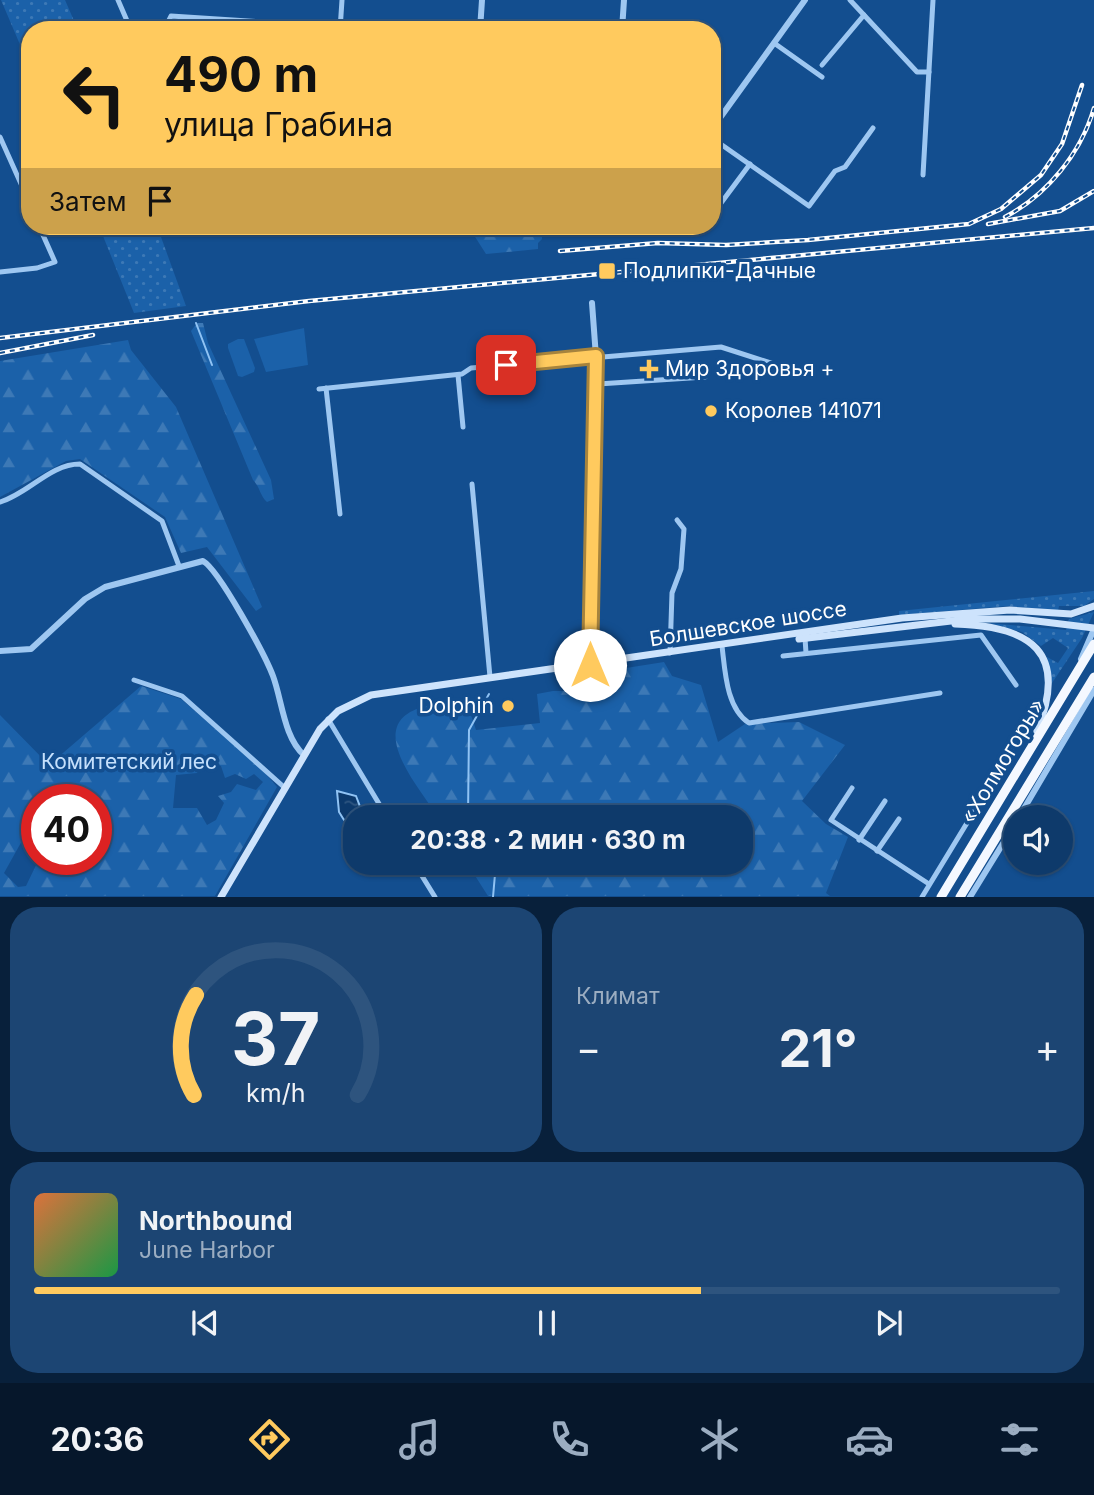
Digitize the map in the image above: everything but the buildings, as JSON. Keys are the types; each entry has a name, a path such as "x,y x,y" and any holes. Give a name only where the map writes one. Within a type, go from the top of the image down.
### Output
{"highway":[{"name":"«Холмогоры»","path":"941,897 1094,644"},
{"name":"«Холмогоры»","path":"960,897 1094,677"}],"main road":[{"name":"Болшевское шоссе","path":"221,897 328,719 349,704 371,695 764,641 902,618 1010,610 1071,614 1094,606"},
{"path":"764,641 994,618 1094,628"},
{"path":"912,625 990,626 1020,634 1034,645 1046,661 1050,684 1042,719 1028,755"}],"street":[{"path":"118,0 127,21"},
{"path":"340,21 342,0"},
{"path":"481,21 482,0"},
{"path":"623,21 624,0"},
{"path":"721,117 805,0"},
{"path":"850,0 917,72 929,72"},
{"path":"923,175 933,0"},
{"path":"822,65 864,15"},
{"path":"168,21 171,16 241,21"},
{"path":"774,43 822,77"},
{"path":"721,144 809,206 835,171 845,167 873,128"},
{"path":"0,137 21,184"},
{"path":"721,203 750,164"},
{"path":"0,272 37,268 55,261 43,235"},
{"path":"590,665 598,384 592,303"},
{"path":"340,514 323,389 458,375 471,368 721,347 811,376"},
{"path":"458,375 463,427"},
{"path":"598,384 705,376"},
{"path":"0,502 10,499 58,469 80,464 162,521 179,566"},
{"path":"472,484 490,677"},
{"path":"670,653 672,593 681,569 684,529 677,520"},
{"path":"0,651 31,649 85,599 105,587 200,561 210,565 268,665 293,742 304,755"},
{"path":"1072,681 1094,628"},
{"path":"783,656 981,635 1016,685"},
{"path":"805,638 806,653"},
{"path":"722,646 726,682 732,701 749,723 940,693"},
{"path":"134,680 183,696 285,788"},
{"path":"1026,805 1093,694"},
{"path":"922,897 1032,716"},
{"path":"328,719 380,805"},
{"path":"852,788 831,820 929,884"},
{"path":"859,840 885,801"},
{"path":"877,851 899,819"},
{"path":"970,897 1003,843"},
{"path":"421,875 435,897"}],"green space":[{"path":"1,0 65,0 74,21 21,21 21,47"},
{"path":"103,235 160,235 186,306 134,313"},
{"path":"474,235 542,235 538,249 486,254"},
{"path":"197,323 203,323 208,343 271,480 274,499 267,502 253,480 191,331"},
{"path":"304,328 308,365 266,372 254,339"},
{"path":"244,339 255,368 254,372 242,377 238,376 228,348 228,344"},
{"path":"128,340 131,350 176,407 262,607 256,611 207,547 181,553 165,517 80,459 66,461 0,497 0,361"},
{"path":"1094,591 1094,599 1084,606 1059,606 1058,611 1008,606 899,615 899,611"},
{"path":"1094,612 1082,638 1052,683 1047,657 1058,663 1068,648 1053,638 1041,646 1022,632 989,623 1066,630 1069,619"},
{"path":"664,662 672,676 701,685 718,742 745,724 799,722 845,745 802,801 826,824 848,837 826,893 830,896 488,896 475,875 753,875 753,805 430,805 400,757 396,741 397,727 405,715 423,707 466,700 476,730 540,723 537,694 589,691 620,669"},
{"name":"Комитетский лес","path":"141,686 181,699 260,767 277,787 215,896 0,896 0,715 49,765","holes":["205,759 221,766 225,778 235,774 246,779 254,774 263,782 256,790 237,784 231,792 218,796 224,803 216,820 207,825 197,808 173,808 176,775 197,773"]}],"water":[{"path":"337,791 356,796 359,805 343,805 343,818 339,812"}],"waterway":[{"path":"196,323 212,365"},
{"path":"468,805 469,730 489,694"},
{"path":"493,897 495,875"}],"railway":[{"path":"560,251 658,243 726,245 808,240 969,224 1001,209 1041,175 1062,144 1082,85"},
{"path":"1005,217 1035,197 1060,171 1081,141 1094,108"},
{"path":"988,224 1060,211 1094,191"},
{"path":"0,338 309,301 1094,228"},
{"path":"0,353 93,335"}],"place":[{"name":"Подлипки-Дачные","path":"607,271"},
{"name":"Мир Здоровья +","path":"649,369"},
{"name":"Королев 141071","path":"711,411"},
{"name":"Dolphin","path":"508,706"}],"route":[{"path":"506,365 596,356 598,384 590,665"}]}
